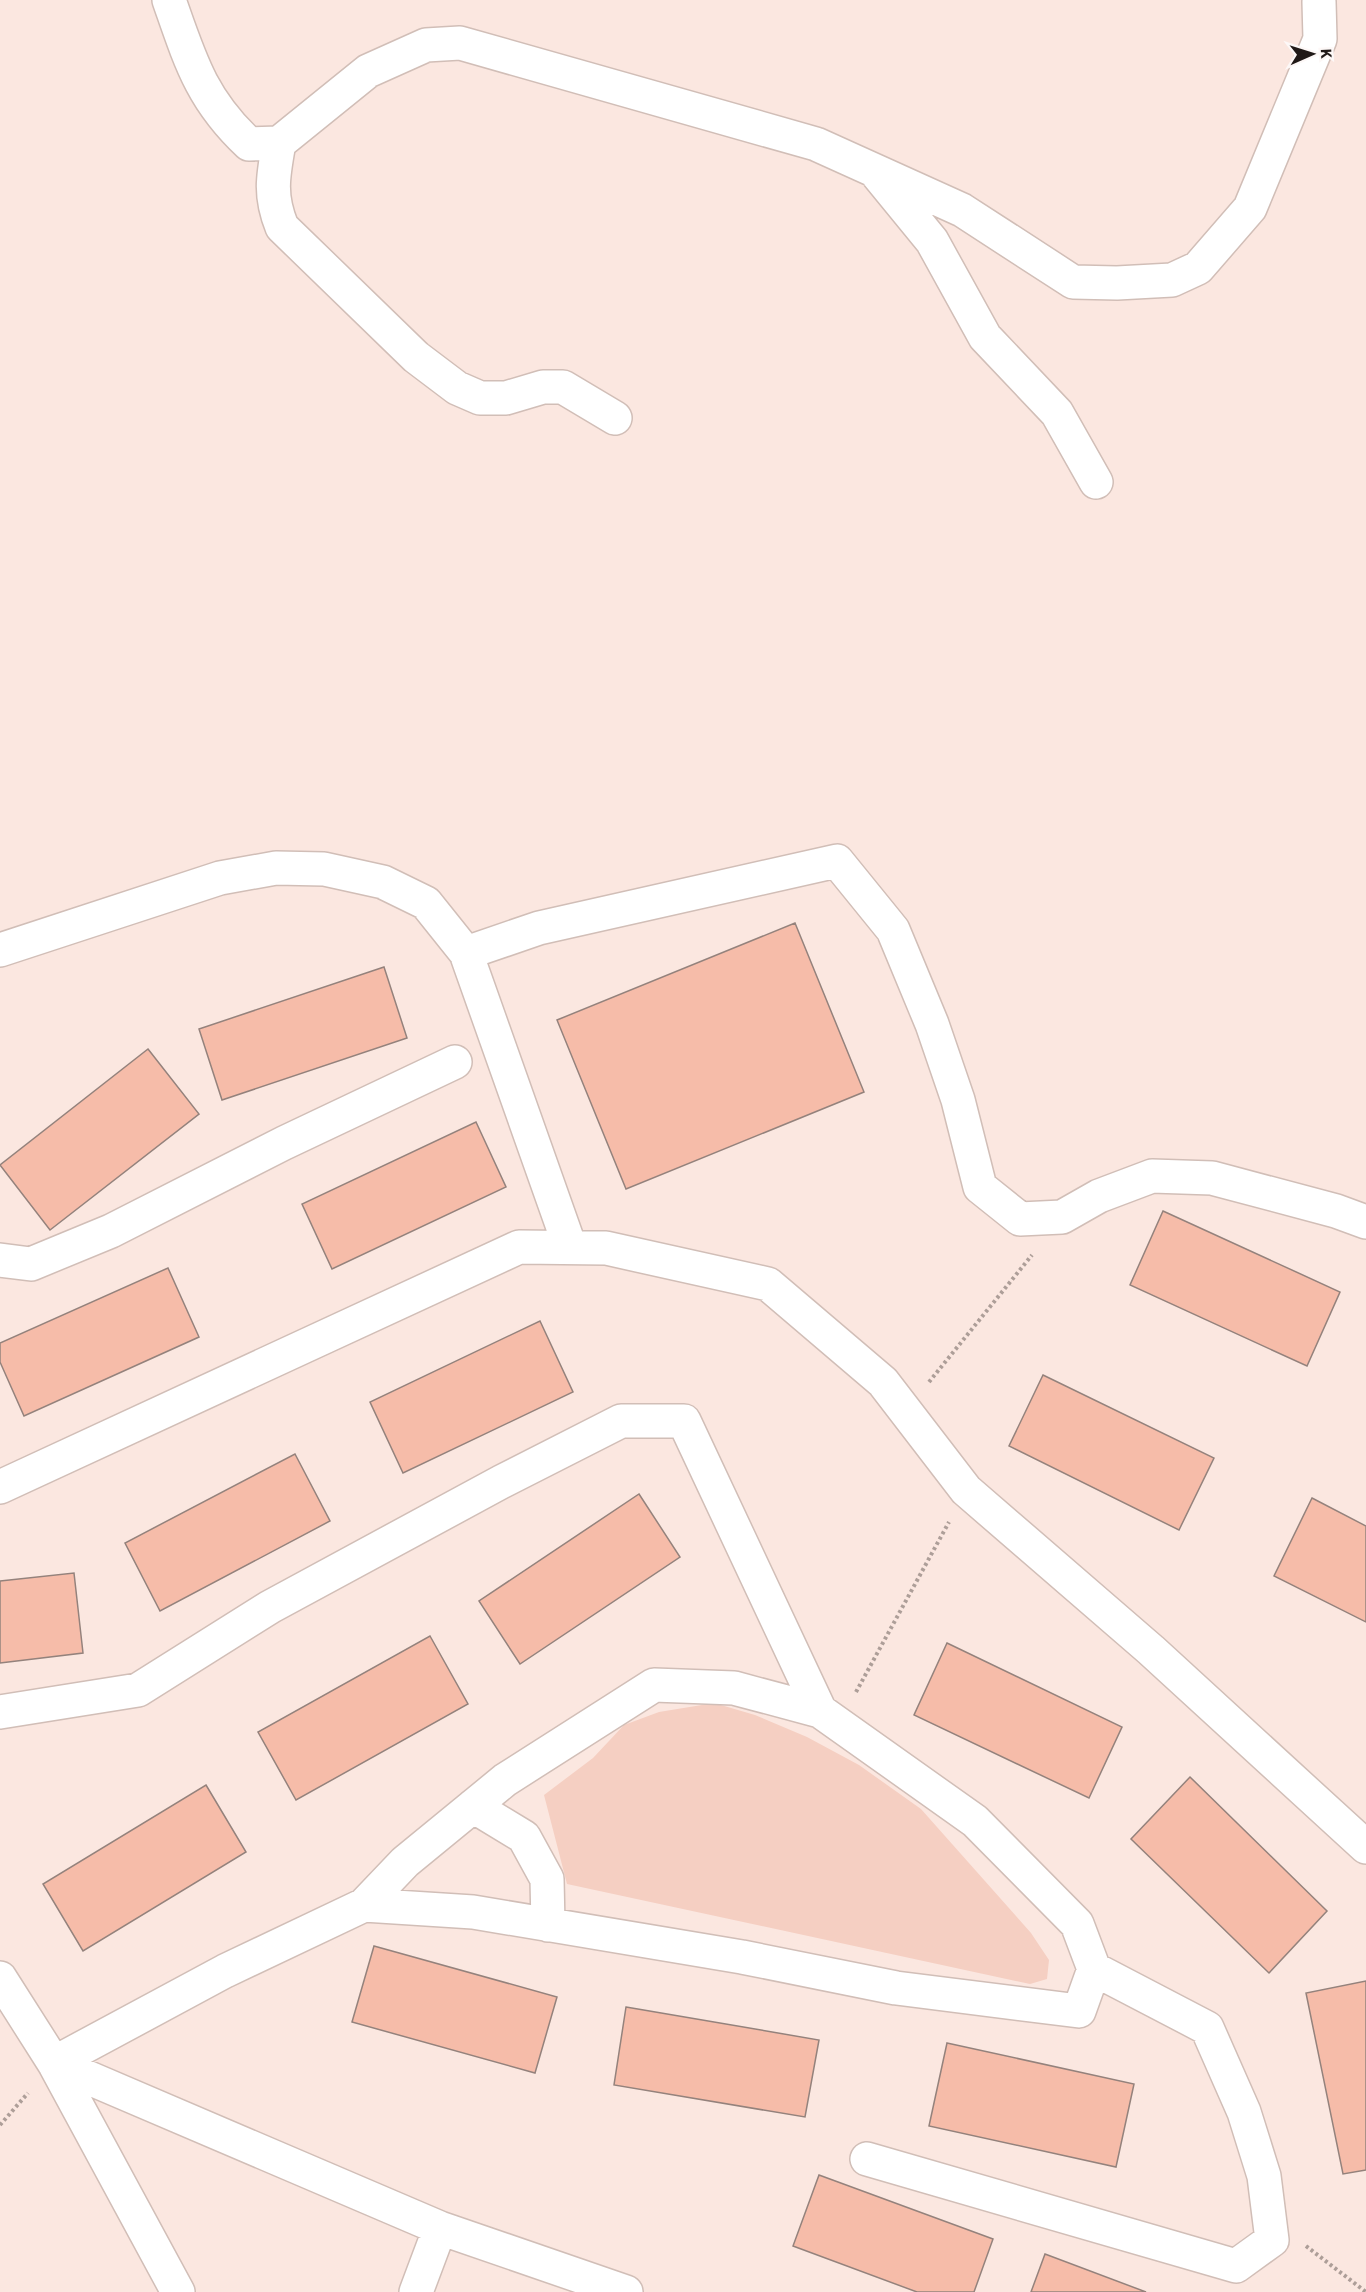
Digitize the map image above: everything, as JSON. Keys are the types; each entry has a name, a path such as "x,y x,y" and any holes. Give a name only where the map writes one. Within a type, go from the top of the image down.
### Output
{"street":[{"path":"169,0 195,73 224,121 249,144 279,142 368,71 426,45 460,43 816,144 962,210 1073,282 1172,280 1198,268 1250,208 1320,39 1316,1"},
{"path":"279,142 272,182 273,206 282,227 416,357 457,387 480,398 506,398 543,387 563,387 615,418"},
{"path":"875,171 932,241 985,337 1057,413 1096,482"},
{"path":"466,954 539,928 837,861 892,930 932,1024 958,1100 980,1187 1020,1219 1062,1217 1099,1196 1152,1176 1212,1178 1336,1211 1366,1222"},
{"path":"0,950 220,878 276,868 324,869 383,882 426,903 466,954 570,1247"},
{"path":"0,1260 31,1264 111,1231 284,1143 455,1062"},
{"path":"0,1488 519,1247 606,1248 768,1284 883,1382 966,1490 1151,1650 1366,1847"},
{"path":"0,1712 138,1690 270,1607 501,1482 621,1421 684,1421 829,1718"},
{"path":"54,2063 225,1971 364,1905 405,1862 505,1780 654,1685 734,1688 829,1718 975,1821 1077,1924 1094,1969 1078,2011 896,1988 742,1957 473,1912 364,1905"},
{"path":"473,1806 524,1837 547,1879 548,1925"},
{"path":"867,2159 1236,2266 1272,2240 1264,2176 1244,2112 1207,2028 1094,1969"},
{"path":"0,1978 54,2063 178,2292"},
{"path":"54,2063 440,2228 626,2292"},
{"path":"416,2292 440,2228"}],"path":[{"path":"906,1411 1062,1217"},
{"path":"829,1718 966,1490"},
{"path":"1270,2218 1366,2292"}],"shaded area":[{"path":"714,1703 755,1715 807,1737 859,1765 921,1809 1031,1933 1049,1960 1047,1979 1030,1984 567,1884 544,1795 593,1758 624,1725 659,1712"}],"building":[{"path":"795,923 864,1092 626,1189 557,1020"},
{"path":"384,967 407,1038 222,1100 199,1029"},
{"path":"148,1049 199,1114 50,1230 0,1165"},
{"path":"476,1122 506,1187 332,1269 302,1204"},
{"path":"1163,1211 1340,1292 1307,1366 1130,1285"},
{"path":"168,1268 199,1337 24,1416 0,1362 0,1343"},
{"path":"540,1321 573,1392 403,1473 370,1402"},
{"path":"1043,1375 1214,1458 1179,1530 1009,1446"},
{"path":"295,1454 330,1521 160,1611 125,1543"},
{"path":"639,1494 680,1557 520,1664 479,1601"},
{"path":"1312,1498 1366,1526 1366,1622 1274,1576"},
{"path":"74,1573 83,1653 0,1663 0,1581"},
{"path":"430,1636 468,1704 296,1800 258,1732"},
{"path":"947,1643 1122,1727 1089,1798 914,1715"},
{"path":"1190,1777 1327,1911 1269,1973 1131,1839"},
{"path":"206,1785 246,1852 83,1951 43,1884"},
{"path":"374,1946 557,1997 535,2073 352,2022"},
{"path":"1366,1981 1366,2170 1343,2174 1306,1993"},
{"path":"626,2007 819,2040 805,2117 614,2085"},
{"path":"947,2043 1134,2084 1116,2167 929,2126"},
{"path":"819,2175 993,2239 974,2292 917,2292 793,2246"},
{"path":"1045,2254 1146,2292 1031,2292"}]}
